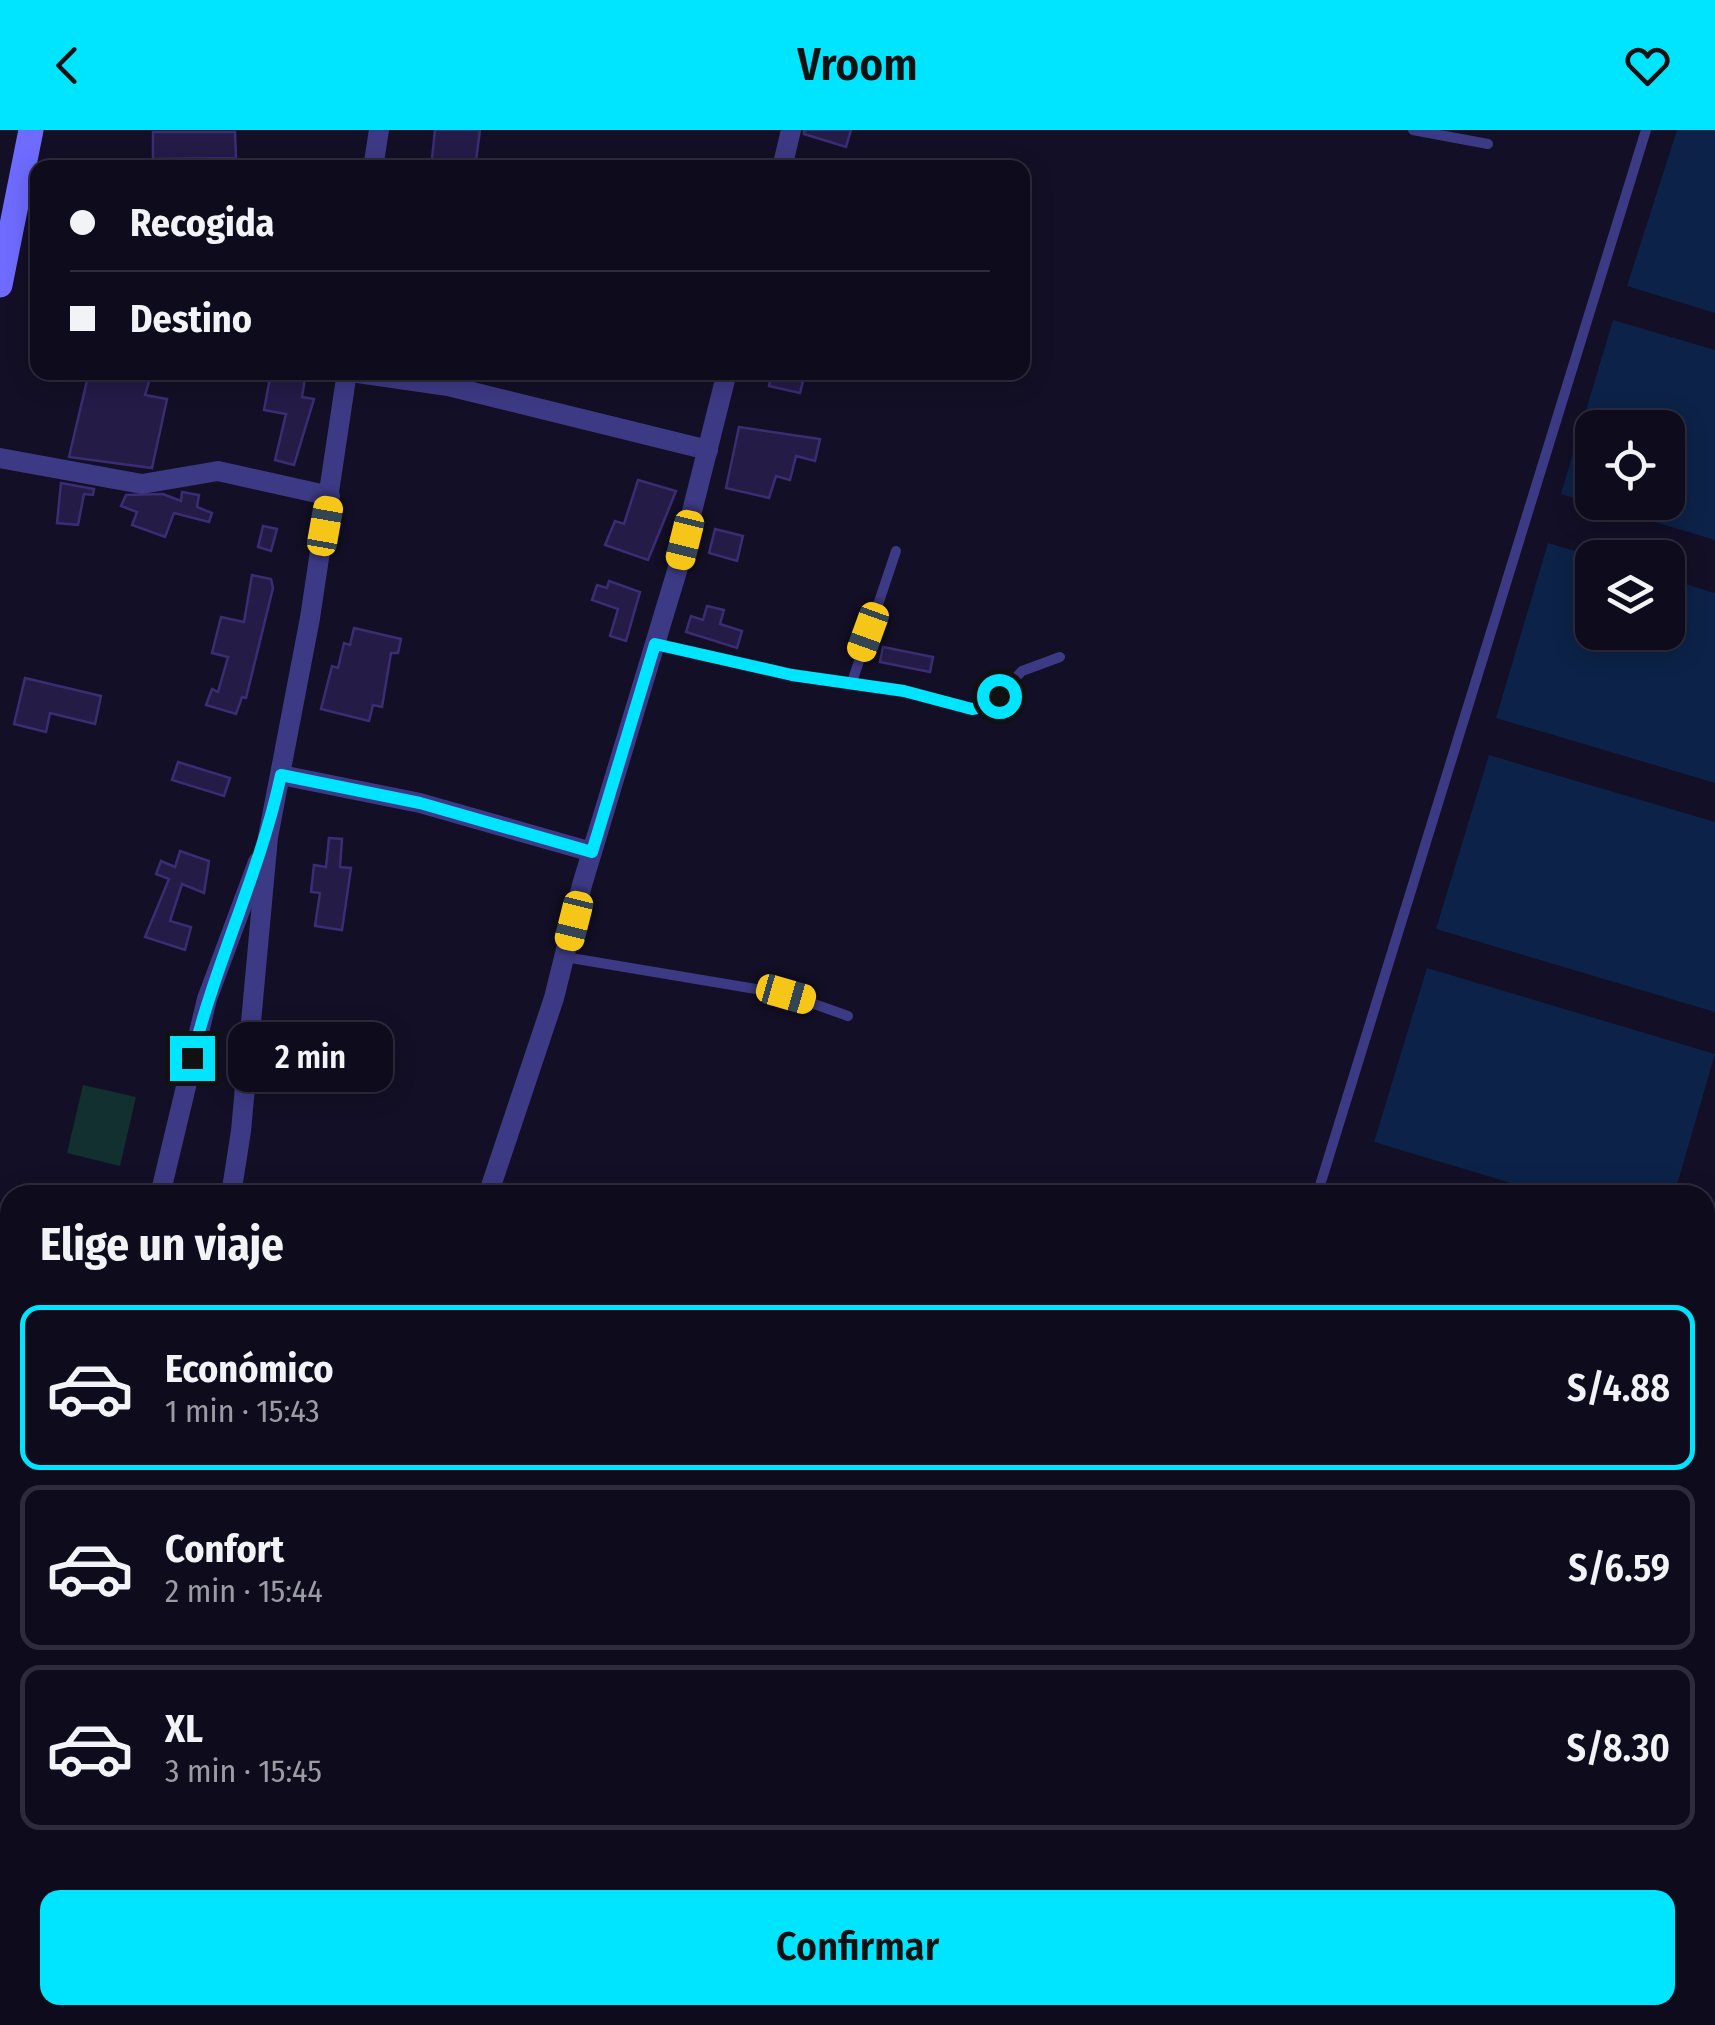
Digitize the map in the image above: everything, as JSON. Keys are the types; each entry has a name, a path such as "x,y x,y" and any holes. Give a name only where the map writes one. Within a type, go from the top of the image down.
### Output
{"main road":[{"path":"0,285 7,217 31,130"}],"street":[{"path":"375,160 379,130"},
{"path":"784,160 790,130"},
{"path":"232,1185 241,1132 268,836 348,380"},
{"path":"406,380 448,386 708,450"},
{"path":"492,1185 534,1068 592,852 655,644 724,380"},
{"path":"0,458 142,484 218,471 330,496"},
{"path":"281,775 420,803 592,852"},
{"path":"162,1185 207,999 268,836"}],"lane":[{"path":"1413,130 1488,144"},
{"path":"1320,1185 1646,130"},
{"path":"852,682 896,551"},
{"path":"655,644 972,709 988,706 1022,671 1060,658"},
{"path":"565,957 786,994 848,1016"}],"green space":[{"path":"83,1085 136,1097 120,1166 67,1153"}],"water":[{"path":"1677,130 1715,130 1715,313 1627,286"},
{"path":"1613,320 1715,350 1715,540 1648,520 1685,520 1685,410 1586,410"},
{"path":"1575,447 1575,498 1561,494"},
{"path":"1548,543 1575,551 1575,650 1685,650 1685,584 1715,593 1715,783 1496,718"},
{"path":"1489,755 1715,822 1715,1012 1436,929"},
{"path":"1427,968 1715,1054 1677,1185 1518,1185 1374,1142"}],"building":[{"path":"435,130 480,130 476,160 432,160"},
{"path":"804,130 851,130 846,147 804,134"},
{"path":"153,132 235,132 236,158 153,159"},
{"path":"87,380 150,380 145,395 167,399 152,468 69,457"},
{"path":"270,380 305,380 302,397 314,399 294,465 275,460 286,414 264,410"},
{"path":"770,380 803,380 800,393 769,386"},
{"path":"739,427 820,439 815,461 796,456 790,480 776,476 769,498 726,488"},
{"path":"638,480 676,491 648,560 605,545 615,521 624,524"},
{"path":"61,483 94,489 93,495 84,494 78,525 57,523"},
{"path":"182,492 199,495 197,507 212,513 209,522 174,513 165,537 132,525 137,512 121,506 126,495 163,494 181,501"},
{"path":"263,526 277,529 271,551 258,547"},
{"path":"715,529 743,536 737,561 709,553"},
{"path":"252,575 271,579 273,588 246,698 242,697 236,714 206,705 212,689 218,692 228,657 212,653 221,617 244,622"},
{"path":"609,581 640,592 626,641 610,636 618,609 592,600 597,585 607,588"},
{"path":"707,606 724,610 720,624 742,631 737,648 686,632 691,616 703,620"},
{"path":"354,628 401,639 398,653 391,653 382,707 373,705 369,721 321,709 332,666 338,668 344,643 350,645"},
{"path":"883,647 933,657 930,672 880,662"},
{"path":"25,678 101,696 95,724 50,713 46,732 14,724"},
{"path":"178,762 230,778 224,796 172,780"},
{"path":"329,838 342,839 340,867 351,868 342,930 315,926 320,893 311,892 314,865 326,867"},
{"path":"180,851 209,861 204,893 182,884 170,921 191,927 185,950 145,937 169,879 156,874 161,861 175,867"}],"route":[{"path":"192,1058 207,999 268,836 281,775 420,803 592,852 655,644 792,675 904,691 972,709 988,706 999,696"}]}
